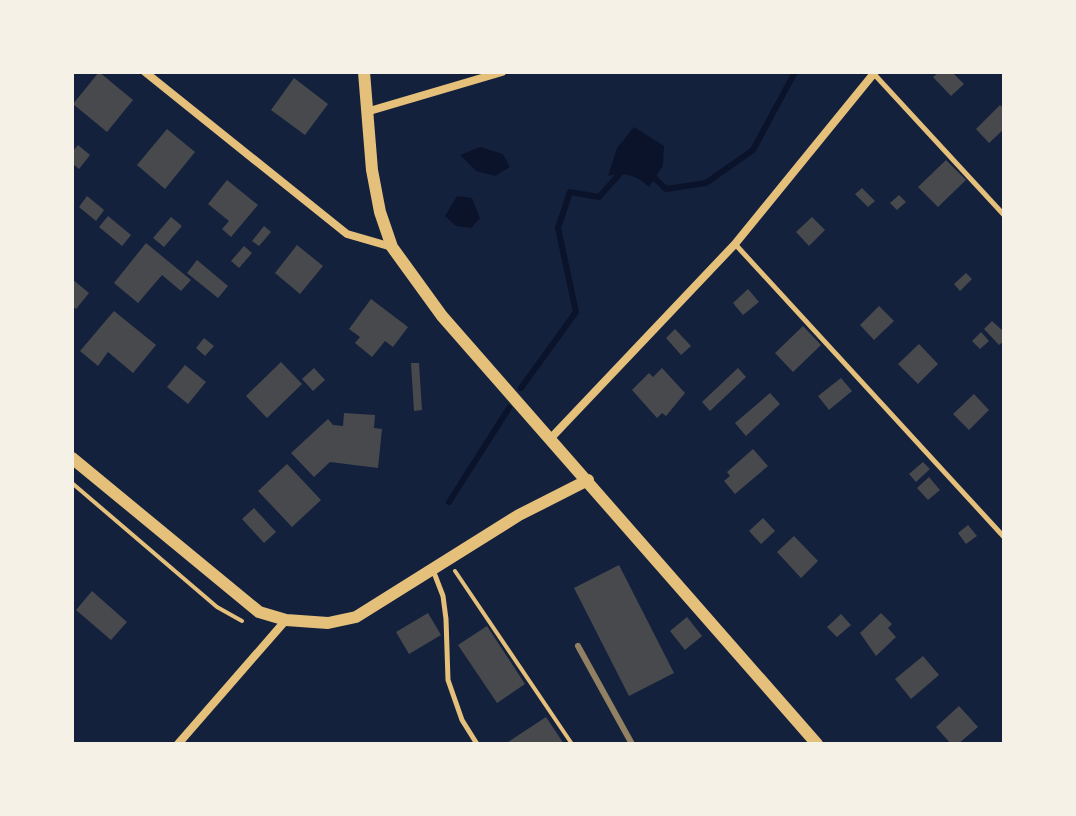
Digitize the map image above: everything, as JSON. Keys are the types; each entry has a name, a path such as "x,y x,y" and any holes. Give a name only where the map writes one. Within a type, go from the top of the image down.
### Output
{"street":[{"path":"145,72 347,234 392,247"},
{"path":"364,72 376,192 392,247 442,316 817,744"},
{"path":"366,112 502,72"},
{"path":"550,439 735,244 874,73"},
{"path":"72,458 259,612 286,620 328,623 356,617 519,515 588,480"},
{"path":"178,744 286,620"}],"lane":[{"path":"874,73 1004,215"},
{"path":"735,244 1004,537"},
{"path":"433,569 443,596 448,680 462,720 477,744"}],"path":[{"path":"72,483 217,607 274,635"},
{"path":"447,559 572,744"}],"water":[{"path":"634,127 664,146 663,166 649,187 630,176 608,176 617,148"},
{"path":"480,147 503,154 510,167 495,176 476,171 460,155"},
{"path":"457,196 472,198 480,218 471,228 456,226 445,216"}],"building":[{"path":"99,72 133,100 107,132 73,104"},
{"path":"939,72 952,72 964,84 951,96 933,77"},
{"path":"294,78 328,104 305,135 271,110"},
{"path":"1000,105 1004,109 1004,129 989,143 976,129"},
{"path":"167,129 195,152 165,189 137,165"},
{"path":"78,145 90,155 79,169 72,163 72,152"},
{"path":"946,160 966,180 938,207 918,187"},
{"path":"227,180 258,205 231,237 222,229 229,221 208,204"},
{"path":"862,188 875,201 868,207 855,194"},
{"path":"899,195 906,202 897,210 890,203"},
{"path":"87,196 104,210 96,221 79,207"},
{"path":"108,216 131,235 122,246 99,227"},
{"path":"171,217 182,226 164,247 153,238"},
{"path":"812,217 825,230 809,246 796,232"},
{"path":"264,226 271,232 259,246 252,241"},
{"path":"146,243 191,280 181,291 162,275 138,303 114,283"},
{"path":"297,245 323,266 300,294 275,273"},
{"path":"244,246 252,253 239,268 231,261"},
{"path":"197,260 228,286 218,298 187,273"},
{"path":"966,273 972,279 960,291 954,284"},
{"path":"72,279 89,293 76,309 72,306"},
{"path":"748,289 759,302 743,315 733,303"},
{"path":"371,299 408,327 393,347 385,341 372,357 355,343 360,337 349,329"},
{"path":"879,306 894,321 874,340 860,325"},
{"path":"114,311 156,345 133,373 108,352 98,366 80,351"},
{"path":"992,321 1004,332 1004,341 999,345 984,329"},
{"path":"803,326 821,345 793,372 775,353"},
{"path":"675,329 691,346 681,355 666,338"},
{"path":"981,332 989,341 980,349 972,341"},
{"path":"204,338 214,346 205,356 196,348"},
{"path":"919,344 938,364 918,384 898,364"},
{"path":"281,362 302,384 267,418 246,396"},
{"path":"411,363 419,363 422,410 414,411"},
{"path":"185,365 206,382 188,404 167,387"},
{"path":"314,368 325,380 313,391 302,379"},
{"path":"662,368 685,393 666,416 662,413 657,418 632,390 649,373 653,377"},
{"path":"738,368 746,377 710,411 702,402"},
{"path":"841,378 852,391 829,410 818,396"},
{"path":"770,393 780,404 746,436 735,423"},
{"path":"974,394 989,410 969,430 953,414"},
{"path":"344,413 375,415 374,428 382,429 378,468 330,462 314,477 291,453 328,419 333,425 343,426"},
{"path":"753,449 768,466 735,494 724,481 730,476 727,472"},
{"path":"923,462 930,469 916,482 909,474"},
{"path":"287,464 321,500 292,527 258,491"},
{"path":"929,477 940,490 928,500 917,488"},
{"path":"254,508 276,532 264,543 242,519"},
{"path":"763,518 775,531 761,544 749,531"},
{"path":"968,525 977,536 966,544 958,533"},
{"path":"794,536 818,561 801,578 777,552"},
{"path":"619,565 674,673 629,696 574,588"},
{"path":"92,591 127,622 111,640 76,610"},
{"path":"428,613 441,635 409,654 396,632"},
{"path":"881,613 892,624 888,628 896,637 876,656 860,633"},
{"path":"841,614 851,625 837,637 827,627"},
{"path":"687,617 702,636 685,650 670,631"},
{"path":"487,626 525,684 497,703 458,645"},
{"path":"923,656 939,675 911,699 895,679"},
{"path":"959,706 978,727 958,744 951,744 936,727"},
{"path":"546,717 564,744 505,744"}],"waterway":[{"path":"650,174 666,189 706,183 753,150 795,72"},
{"path":"521,388 576,312 558,228 570,192 599,197 624,169"},
{"path":"449,502 509,408"}],"railway":[{"path":"578,646 632,744"}]}
